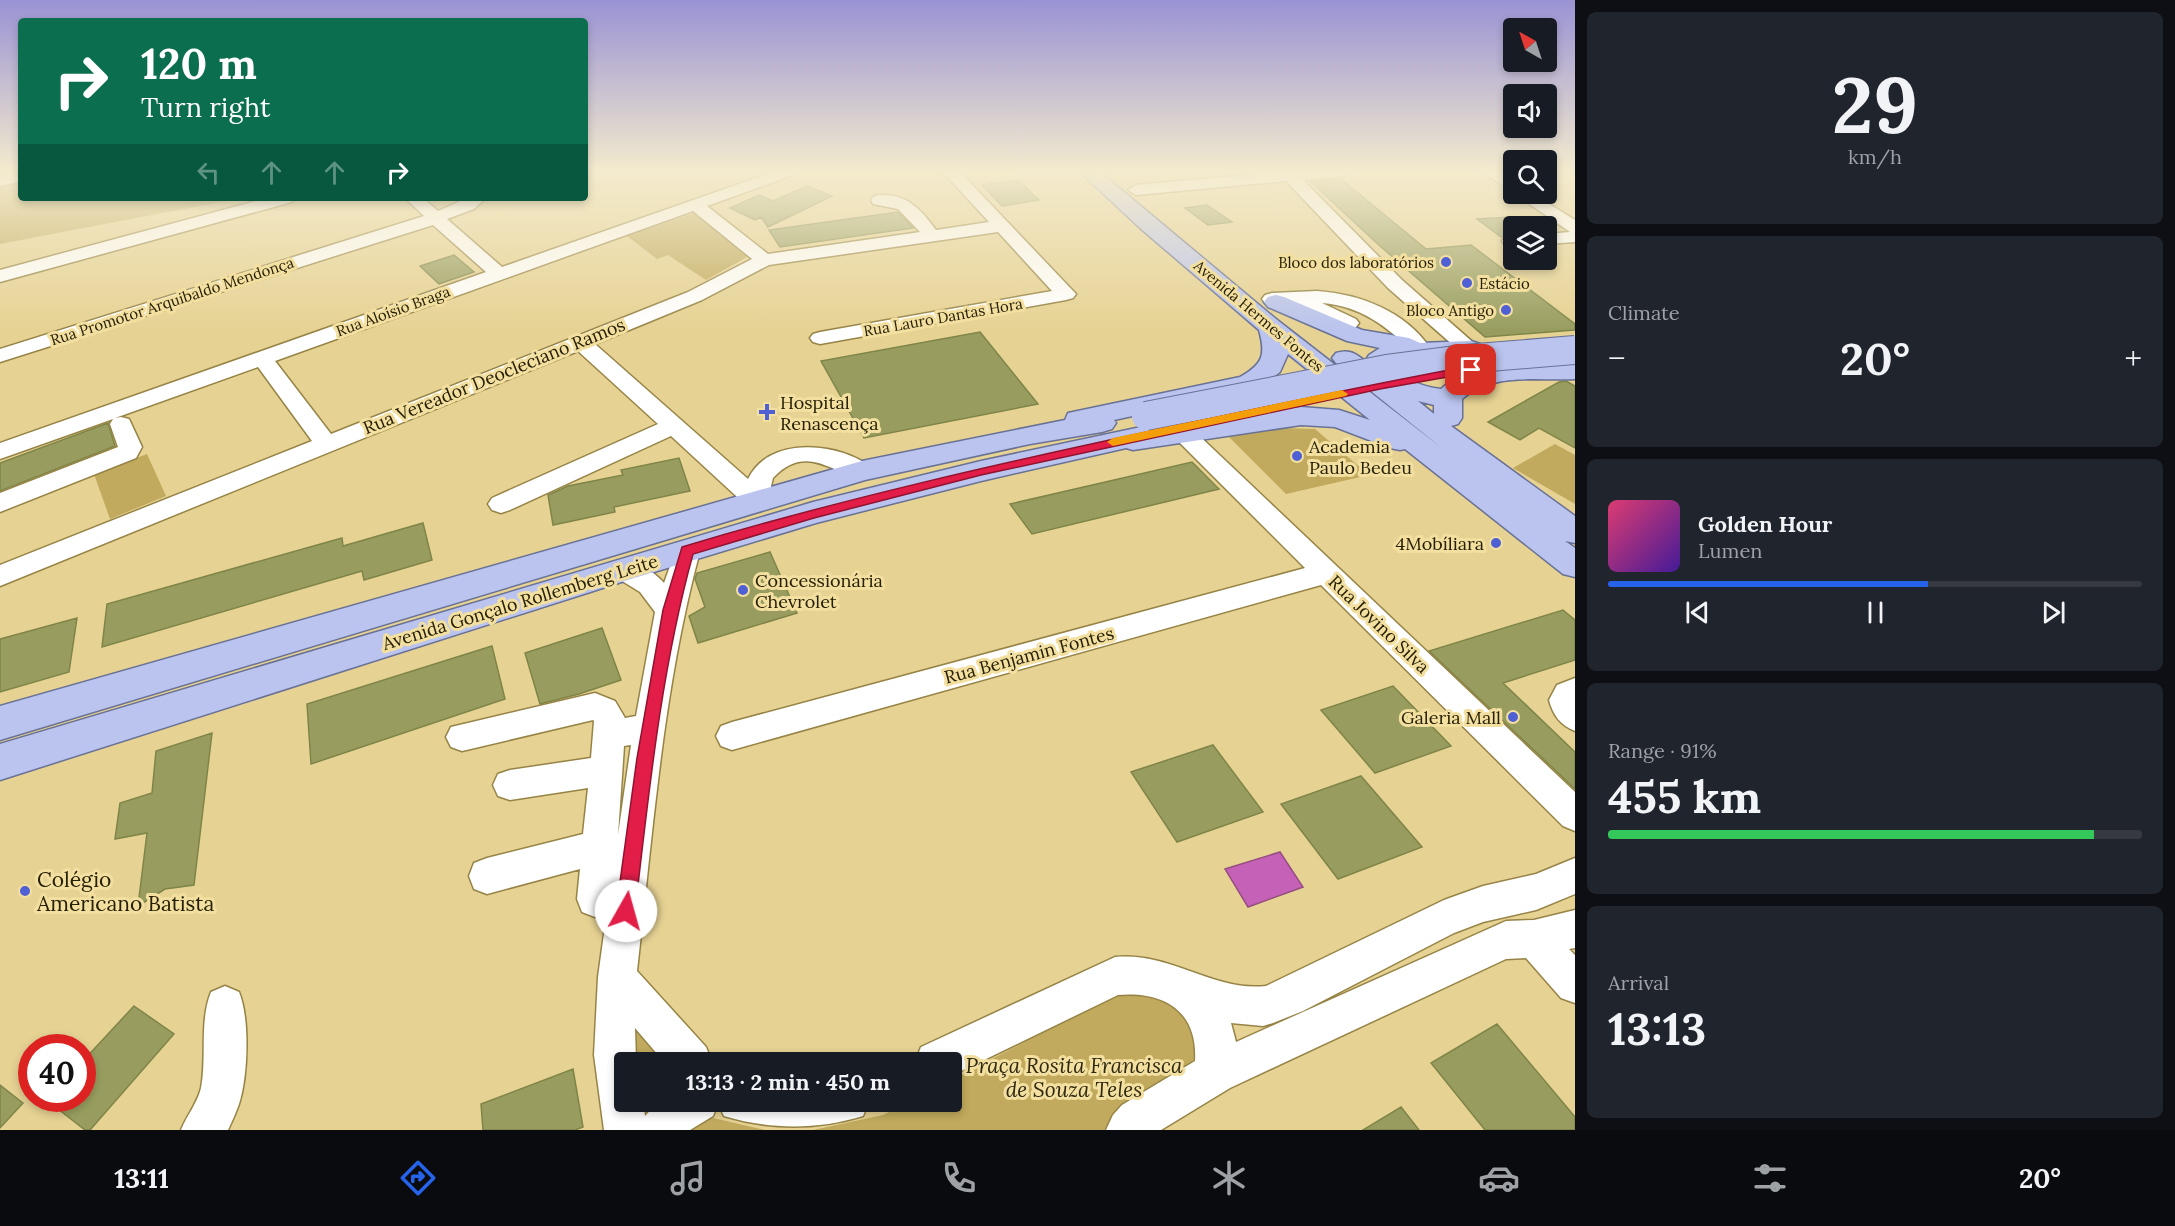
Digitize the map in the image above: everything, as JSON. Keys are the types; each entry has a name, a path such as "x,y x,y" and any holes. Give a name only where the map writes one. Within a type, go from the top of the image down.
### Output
{"main road":[{"name":"Avenida Hermes Fontes","path":"1163,225 1278,307 1454,443 1575,532"},
{"name":"Avenida Hermes Fontes","path":"1179,225 1207,247"},
{"name":"Avenida Hermes Fontes","path":"1253,284 1424,450 1575,564"},
{"path":"1030,435 1070,421 1248,383 1257,379 1275,361 1278,307 1356,336 1427,349"},
{"path":"1575,342 1391,352 1378,360 1379,368 1401,386 1436,397 1448,397 1460,386 1488,376 1575,371"},
{"path":"1161,427 1387,369 1465,359 1575,350"},
{"path":"1275,361 1302,370 1326,386 1343,411 1339,419"},
{"name":"Avenida Gonçalo Rollemberg Leite","path":"0,762 624,569 824,510 1085,448 1161,427 1425,376 1488,368 1575,363"},
{"path":"1448,397 1448,418 1454,443"},
{"path":"1161,427 1301,416 1339,419 1424,450"},
{"name":"Avenida Gonçalo Rollemberg Leite","path":"0,723 862,471 1030,435 1161,427"}],"street":[{"path":"0,276 188,225"},
{"name":"Rua Promotor Arquibaldo Mendonça","path":"0,356 374,225"},
{"path":"444,225 498,273"},
{"name":"Rua Aloísio Braga","path":"0,451 639,225"},
{"path":"720,225 764,260"},
{"path":"922,225 932,236"},
{"path":"1337,225 1395,284 1469,349"},
{"name":"Rua Vereador Deocleciano Ramos","path":"0,576 695,296 764,260 1001,226"},
{"name":"Rua Lauro Dantas Hora","path":"820,338 1066,294 1001,226"},
{"path":"1557,238 1575,237"},
{"path":"1278,307 1349,324"},
{"path":"581,342 672,426 759,501"},
{"path":"262,358 326,443"},
{"path":"0,504 128,452 130,447 121,424"},
{"path":"501,504 672,426"},
{"name":"Rua Jovino Silva","path":"1161,427 1326,573 1575,815"},
{"path":"626,1130 614,1055 617,977 651,728 670,610 687,551"},
{"path":"624,569 650,585 670,610"},
{"name":"Rua Benjamin Fontes","path":"732,736 1326,573"},
{"path":"1575,691 1568,694 1564,700 1566,707 1575,717"},
{"path":"462,737 595,706 604,710 610,720 595,899"},
{"path":"609,734 651,728"},
{"path":"510,785 607,770"},
{"path":"487,876 599,847"},
{"path":"957,1052 1115,976 1130,973 1181,986 1233,1004 1263,1006 1289,998 1444,919 1484,904 1536,891 1575,876"},
{"path":"1128,1130 1137,1120 1215,1073 1484,949 1506,940 1534,939 1575,929"},
{"path":"1534,939 1575,984"},
{"path":"617,977 682,1052"},
{"path":"1181,986 1202,1009 1211,1024 1218,1043 1215,1073"},
{"path":"203,1130 212,1120 221,1091 225,1006"},
{"path":"661,1130 679,1112"}],"green space":[{"path":"0,225 101,225 0,244"},
{"path":"660,225 708,225 747,257 706,280 668,255 657,259 627,236"},
{"name":"Academia Paulo Bedeu","path":"1281,428 1315,429 1369,475 1286,494 1228,436"},
{"path":"1555,444 1575,455 1575,504 1513,468"},
{"path":"147,454 166,496 110,519 94,474"},
{"name":"Praça Rosita Francisca de Souza Teles","path":"1135,985 1192,1006 1200,1064 1115,1112 1104,1130 813,1130 889,1112 962,1112 962,1074"},
{"path":"627,1008 667,1052 631,1052"},
{"path":"709,1117 765,1130 678,1130"}],"shaded area":[{"path":"1280,852 1303,887 1248,907 1225,869"}],"building":[{"path":"807,225 910,225 913,228 780,247 769,230"},
{"name":"Estácio","path":"1357,225 1397,225 1426,249 1471,245 1575,324 1575,330 1485,337"},
{"path":"1485,225 1503,225 1503,237 1501,237"},
{"path":"454,255 474,272 439,284 420,266"},
{"path":"980,332 1038,404 864,438 821,361"},
{"path":"1566,381 1575,386 1575,448 1539,428 1520,440 1488,422 1559,382"},
{"path":"108,423 115,446 0,491 0,463"},
{"path":"679,458 690,491 614,507 615,512 553,525 548,495 568,486 623,475 621,470"},
{"path":"1192,462 1219,489 1032,534 1010,504"},
{"path":"423,523 432,560 364,580 362,571 102,647 107,604 342,538 343,546"},
{"name":"Concessionária Chevrolet","path":"770,552 797,613 698,643 689,616 705,607 695,579 697,573"},
{"name":"Galeria Mall","path":"1563,610 1575,620 1575,660 1503,683 1575,752 1575,789 1429,651"},
{"path":"77,618 69,672 0,692 0,639"},
{"path":"602,628 621,680 540,704 525,653"},
{"path":"492,646 505,699 311,764 307,704"},
{"path":"1393,686 1451,746 1375,773 1321,710"},
{"path":"212,733 194,885 165,889 138,906 147,833 115,839 120,803 152,793 156,751"},
{"path":"1213,745 1263,812 1177,842 1131,772"},
{"path":"1361,776 1422,847 1338,879 1281,804"},
{"path":"134,1006 174,1034 90,1130 85,1130 62,1112 96,1112 96,1047"},
{"path":"1497,1024 1575,1117 1575,1130 1485,1130 1431,1063"},
{"path":"573,1069 583,1127 575,1130 483,1130 481,1104"},
{"path":"0,1085 18,1099 18,1108 0,1128"},
{"path":"1401,1107 1419,1130 1363,1130"}],"slow traffic":[{"path":"1113,442 1342,394"}],"place":[{"name":"Bloco dos laboratórios","path":"1446,262"},
{"name":"Estácio","path":"1467,283"},
{"name":"Bloco Antigo","path":"1506,310"},
{"name":"Hospital Renascença","path":"767,412"},
{"name":"Academia Paulo Bedeu","path":"1297,456"},
{"name":"4Mobíliara","path":"1496,543"},
{"name":"Concessionária Chevrolet","path":"743,590"},
{"name":"Galeria Mall","path":"1513,717"},
{"name":"Colégio Americano Batista","path":"25,891"}],"route":[{"path":"626,911 645,758 670,610 687,551 813,513 981,471 1425,376 1471,370"}]}
